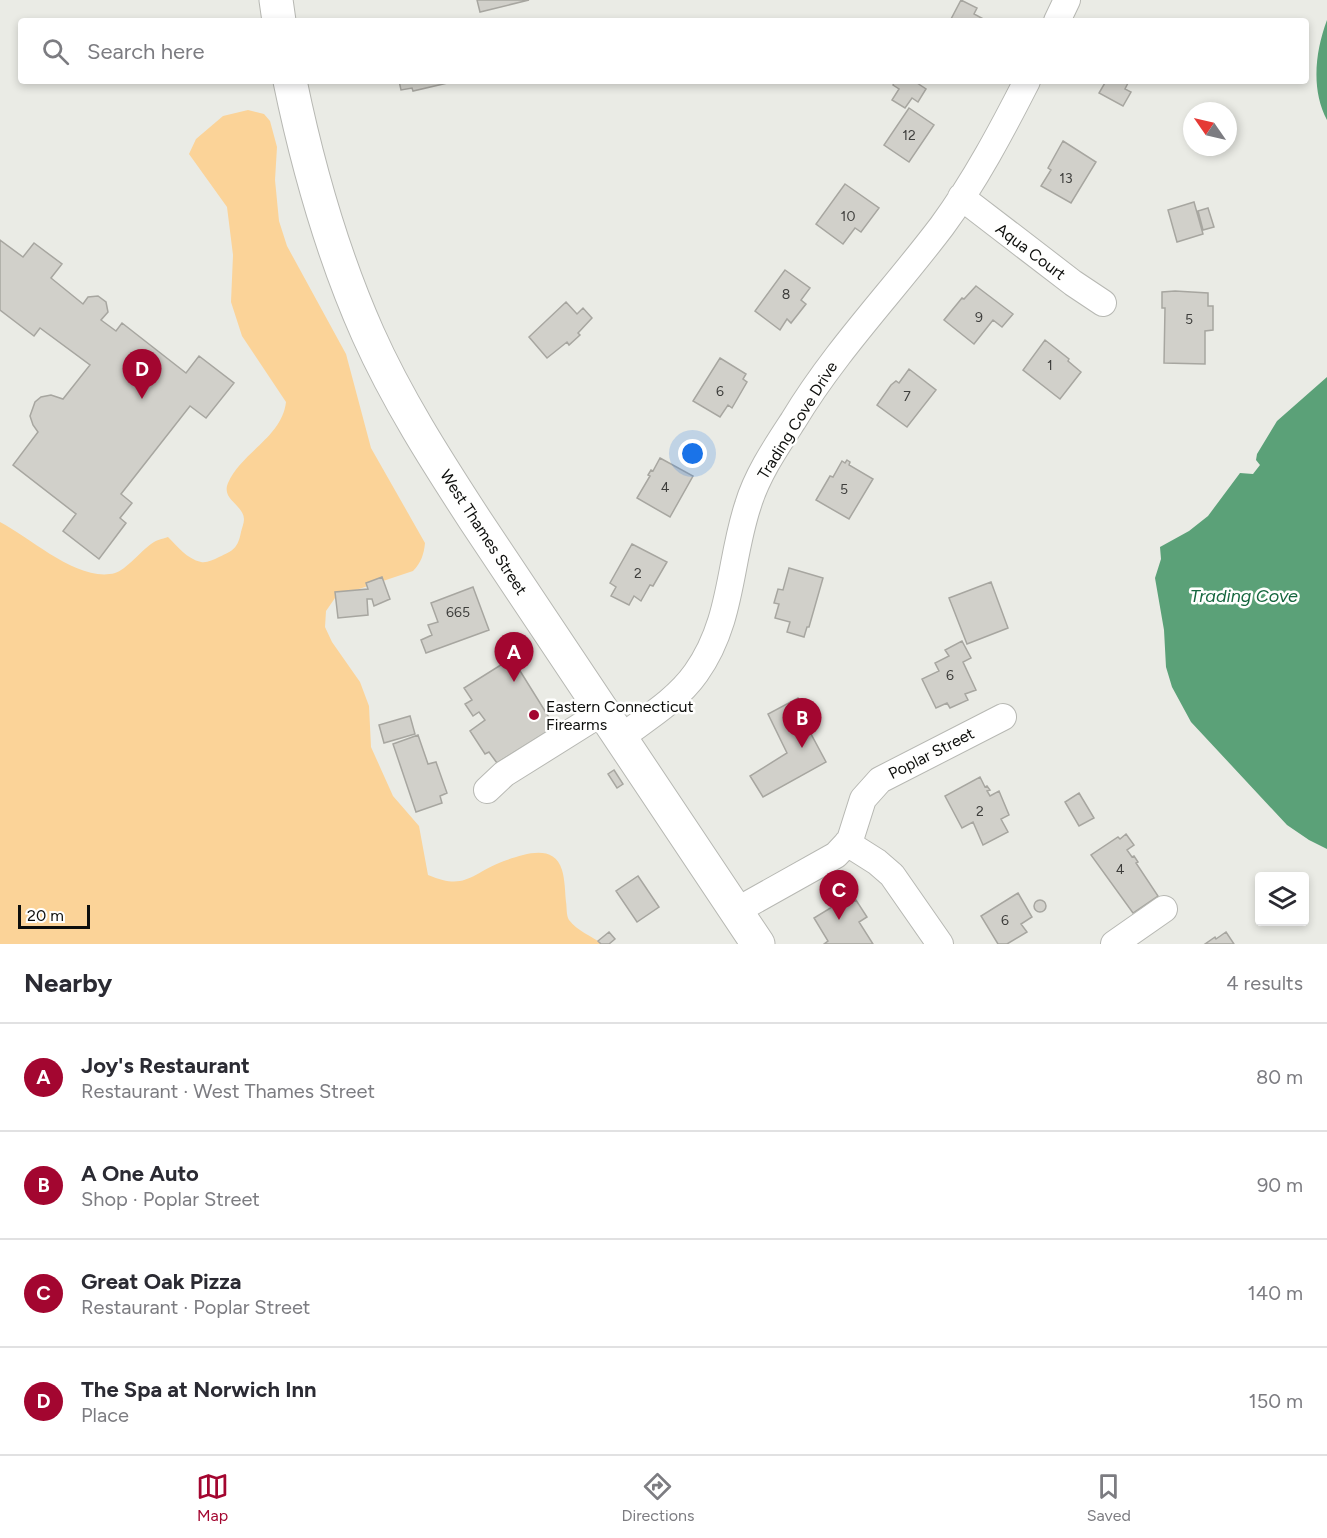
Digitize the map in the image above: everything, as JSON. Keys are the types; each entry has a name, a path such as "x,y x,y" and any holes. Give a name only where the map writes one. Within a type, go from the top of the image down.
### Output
{"main road":[{"path":"276,0 279,18"},
{"name":"West Thames Street","path":"291,84 318,200 351,294 384,367 438,463 758,944"}],"street":[{"path":"1058,18 1067,0"},
{"name":"Trading Cove Drive","path":"487,790 504,774 672,699 689,683 702,665 722,621 748,505 764,470 800,409 830,365 920,254 961,197 1025,84"},
{"name":"Aqua Court","path":"961,197 1073,283 1103,303"},
{"name":"Poplar Street","path":"847,843 862,799 880,780 1004,717"},
{"path":"736,911 836,855 847,843 877,862 892,875 940,944"},
{"path":"1114,944 1164,909"}],"shaded area":[{"path":"248,110 264,114 270,121 277,147 275,180 279,221 287,246 346,354 371,448 425,543 422,558 413,571 341,595 335,598 326,611 325,627 332,642 360,682 369,706 371,747 393,796 419,826 428,875 441,880 460,881 512,858 545,853 558,862 562,870 569,920 602,944 0,944 0,522 71,565 86,572 101,574 119,571 147,547 168,537 187,555 201,562 224,555 236,545 244,519 240,509 227,494 228,483 242,462 270,435 283,414 286,402 242,336 231,302 233,255 227,207 189,154 196,139 223,116"}],"water":[{"path":"1327,20 1327,120 1319,96 1316,71"},
{"name":"Trading Cove","path":"1327,377 1327,849 1287,825 1191,722 1172,687 1166,667 1164,630 1155,578 1161,559 1160,547 1189,531 1208,516 1240,473 1253,474 1260,465 1256,460 1257,454 1277,421"}],"building":[{"path":"477,0 529,0 480,12"},
{"path":"961,0 977,8 974,14 981,18 952,18"},
{"path":"400,84 443,84 413,91 412,88 401,90"},
{"path":"918,84 926,89 918,102 912,98 905,108 892,100 899,89 893,85"},
{"path":"1104,84 1128,84 1125,89 1131,92 1123,106 1099,93"},
{"path":"909,108 934,125 909,162 884,145"},
{"path":"1063,141 1096,162 1071,203 1041,186 1051,170 1048,168"},
{"path":"845,184 879,208 861,232 855,228 843,244 816,224"},
{"path":"1194,202 1203,234 1177,242 1168,210"},
{"path":"1208,208 1214,227 1203,230 1198,211"},
{"path":"0,240 23,257 34,243 62,264 51,278 83,304 88,297 98,296 106,302 108,312 101,320 116,331 122,323 186,373 199,356 234,383 206,418 190,406 121,494 132,503 120,518 126,523 99,559 63,531 76,514 13,465 38,432 30,416 35,402 41,397 51,395 63,399 90,365 40,328 34,336 0,310"},
{"path":"785,270 810,288 801,300 806,304 791,323 787,319 780,330 755,311"},
{"path":"976,286 1013,314 1002,327 993,320 974,344 944,320 962,298 964,299"},
{"path":"1162,292 1208,293 1208,306 1213,306 1213,330 1205,331 1205,364 1164,363 1165,308 1162,308"},
{"path":"566,302 577,314 583,308 592,318 578,333 580,335 569,345 567,342 547,358 529,337"},
{"path":"1045,340 1081,372 1060,399 1023,370"},
{"path":"720,358 746,374 743,379 747,382 732,408 728,405 720,417 693,401"},
{"path":"909,369 936,390 907,427 877,405 891,385 896,381 899,383"},
{"path":"660,458 693,476 670,517 637,498 650,476 648,475"},
{"path":"847,460 850,462 849,465 873,479 849,519 816,500 830,476 833,477 842,461 845,463"},
{"path":"632,544 667,562 641,601 634,596 629,605 611,596 616,587 610,583"},
{"path":"789,568 823,578 804,637 787,632 790,622 775,618 779,604 774,603 778,589 783,590"},
{"path":"382,577 390,599 374,606 372,599 367,599 368,615 338,618 335,592 368,589 366,583"},
{"path":"991,582 1008,628 967,644 949,598"},
{"path":"473,587 489,630 426,653 421,640 432,635 428,625 438,622 431,603"},
{"path":"962,641 971,658 963,662 976,690 965,694 968,700 950,708 947,703 936,708 922,679 939,671 935,663 949,656 945,650"},
{"path":"512,658 555,727 497,763 489,752 485,754 470,731 485,720 479,712 473,716 465,704 472,700 464,688"},
{"path":"798,698 814,730 810,732 826,762 763,797 750,776 787,753 768,714"},
{"path":"410,716 415,734 384,743 379,725"},
{"path":"418,735 428,764 436,762 447,793 440,796 442,803 416,812 393,744"},
{"path":"614,770 623,784 617,788 608,774"},
{"path":"980,777 985,787 987,786 990,790 987,791 990,796 999,791 1009,815 1001,819 1008,832 983,845 973,822 962,828 945,796"},
{"path":"1079,793 1094,818 1079,826 1065,802"},
{"path":"1126,834 1134,845 1127,850 1132,857 1134,856 1138,862 1136,863 1158,896 1133,913 1091,855"},
{"path":"638,876 659,907 637,922 616,891"},
{"path":"1018,893 1032,917 1021,924 1027,932 1007,944 998,944 981,916"},
{"path":"845,899 848,905 856,900 867,917 859,922 873,944 824,944 828,941 814,918"},
{"path":"1040,900 1046,906 1040,912 1034,906"},
{"path":"609,932 615,939 609,944 601,944 598,941"},
{"path":"1226,932 1234,944 1205,944 1215,937 1216,939"}],"place":[{"name":"The Spa at Norwich Inn","path":"142,399"},
{"name":"Joy's Restaurant","path":"514,682"},
{"name":"Eastern Connecticut Firearms","path":"534,715"},
{"name":"A One Auto","path":"802,748"},
{"name":"Great Oak Pizza","path":"839,920"}]}
